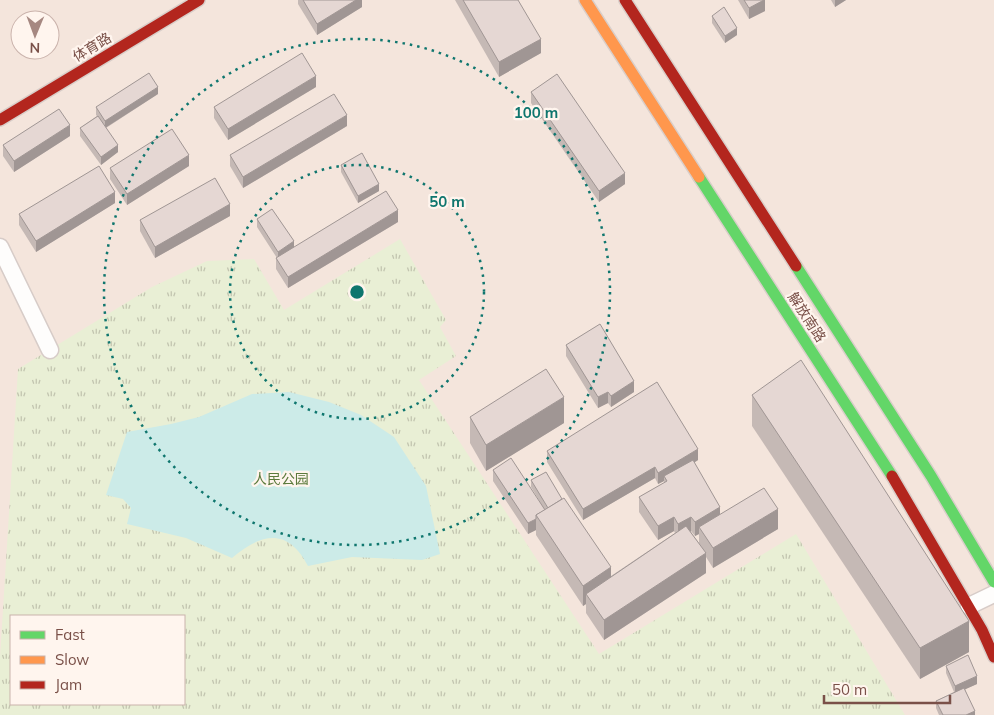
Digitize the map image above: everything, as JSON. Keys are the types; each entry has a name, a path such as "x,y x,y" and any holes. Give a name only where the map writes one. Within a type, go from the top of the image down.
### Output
{"main road":[{"name":"体育路","path":"0,120 199,0"},
{"name":"解放南路","path":"585,0 904,495 969,606 994,657"},
{"name":"解放南路","path":"625,0 931,476 994,582"}],"street":[{"path":"0,246 50,350"},
{"path":"969,606 994,594"}],"shaded area":[{"path":"0,0 994,0 994,715 0,715"}],"green space":[{"name":"人民公园","path":"400,239 446,320 440,327 456,356 419,380 599,654 796,534 905,715 0,715 0,657 18,369 152,287 207,261 254,259 284,310"}],"water":[{"path":"289,392 329,402 361,415 394,437 426,486 440,554 422,560 352,557 308,566 300,553 292,545 283,540 273,538 253,543 232,558 186,538 127,524 131,508 123,499 106,495 127,432 199,417 252,394"}],"building":[{"path":"303,0 356,0 317,24"},
{"path":"463,0 518,0 541,39 499,62"},
{"path":"744,0 764,0 749,8"},
{"path":"724,7 737,28 725,36 712,16"},
{"path":"302,53 316,76 228,129 214,107"},
{"path":"149,73 158,87 105,121 96,107"},
{"path":"557,74 625,173 599,191 531,92"},
{"path":"334,94 347,115 243,177 230,155"},
{"path":"59,109 70,125 14,161 3,145"},
{"path":"98,116 118,145 101,157 80,128"},
{"path":"172,129 189,155 127,194 110,168"},
{"path":"362,153 379,184 358,196 341,165"},
{"path":"99,166 115,192 36,241 19,214"},
{"path":"215,178 230,204 155,247 140,220"},
{"path":"386,191 398,210 288,277 276,258"},
{"path":"272,209 294,241 278,252 257,219"},
{"path":"600,324 634,381 611,396 608,392 598,397 566,345"},
{"path":"801,360 969,621 920,648 752,395"},
{"path":"546,369 564,397 486,445 470,417"},
{"path":"657,382 698,449 658,473 655,467 583,509 547,451"},
{"path":"511,458 545,510 536,515 536,519 528,523 493,470"},
{"path":"693,460 720,507 695,522 691,517 678,524 674,517 658,526 639,497 667,481 664,476"},
{"path":"546,472 562,499 548,508 531,480"},
{"path":"764,488 778,509 713,548 699,527"},
{"path":"564,498 611,567 583,586 536,515"},
{"path":"686,526 706,553 604,620 586,594"},
{"path":"968,655 977,676 955,686 946,666"},
{"path":"964,688 975,711 966,715 943,715 936,701"}],"traffic: fast":[{"path":"699,177 892,476"},
{"path":"796,266 931,476 994,582"}],"traffic: slow":[{"path":"585,0 699,177"}],"traffic: jam":[{"path":"0,120 199,0"},
{"path":"625,0 796,266"},
{"path":"892,476 982,630 994,657"}]}
